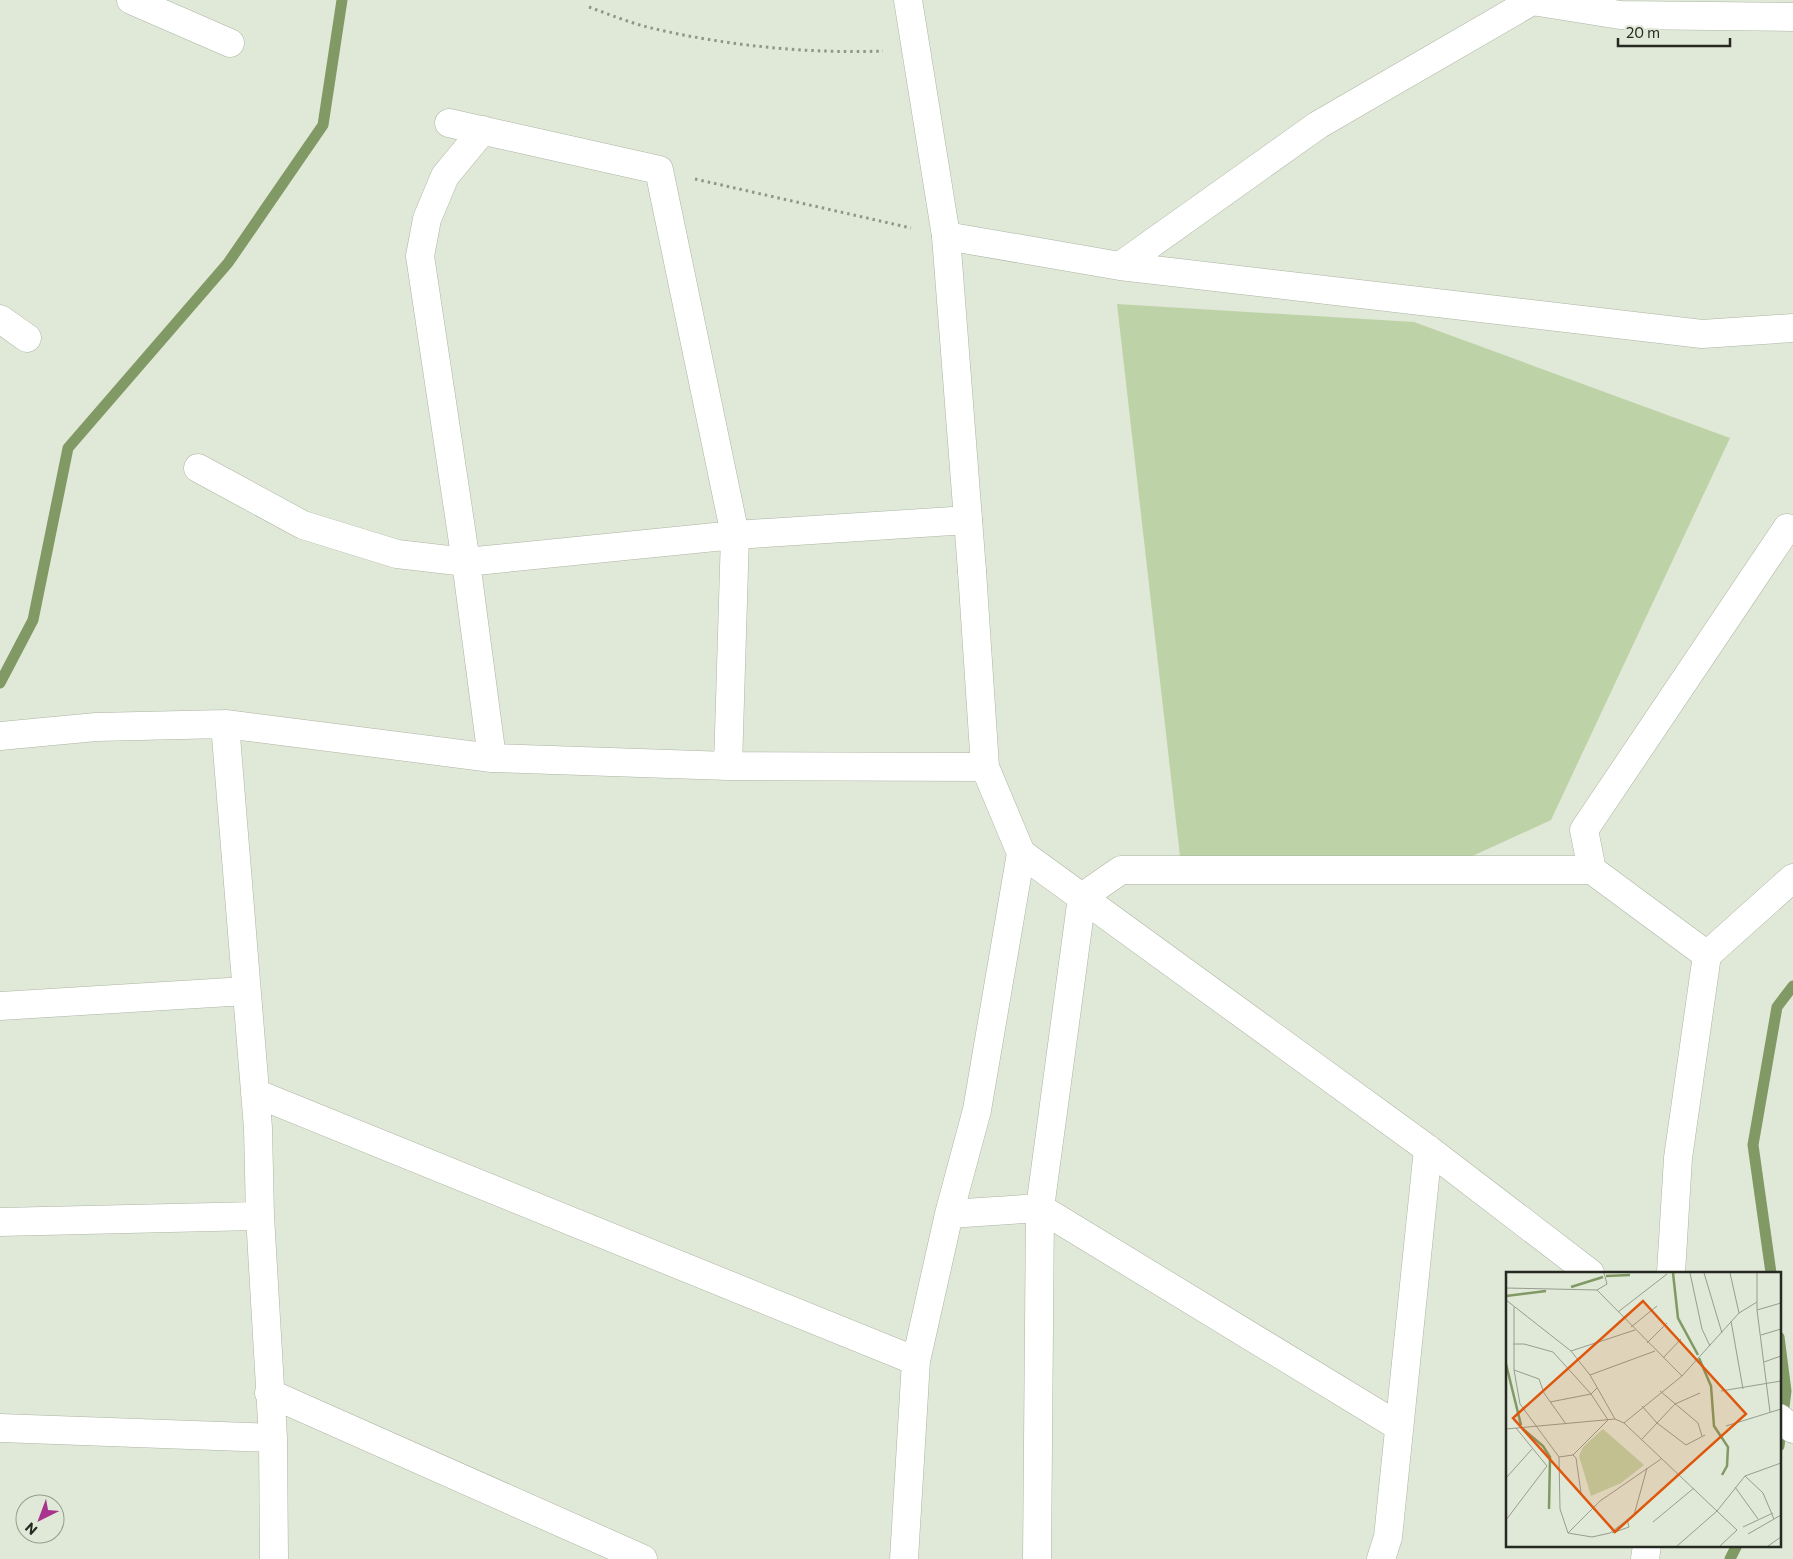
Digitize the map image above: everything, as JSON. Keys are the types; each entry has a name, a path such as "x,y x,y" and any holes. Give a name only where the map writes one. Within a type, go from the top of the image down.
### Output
{"street":[{"path":"131,0 230,43"},
{"path":"908,0 946,236 985,766 1021,853 1428,1149 1589,1272"},
{"path":"1120,266 1318,125 1532,1 1793,17"},
{"path":"449,123 659,170 735,535 728,766"},
{"path":"483,130 445,176 427,218 420,256 466,562 492,758"},
{"path":"946,236 1120,266 1702,334 1793,328"},
{"path":"0,319 27,338"},
{"path":"198,468 303,525 397,554 466,562 735,535 968,520"},
{"path":"1592,870 1584,830 1788,528"},
{"path":"2,736 96,727 225,724 492,758 728,766 985,766"},
{"path":"225,724 255,1093 269,1392 273,1438 274,1559"},
{"path":"904,1559 916,1361 949,1214 977,1110 1021,853"},
{"path":"1038,1559 1040,1208 1082,897 1121,870 1592,870 1708,955"},
{"path":"1672,1272 1678,1158 1708,955 1793,878"},
{"path":"0,1006 246,991"},
{"path":"255,1093 916,1361"},
{"path":"1381,1559 1388,1537 1428,1149"},
{"path":"949,1214 1040,1208 1398,1426"},
{"path":"0,1222 260,1216"},
{"path":"269,1392 643,1559"},
{"path":"1780,1419 1793,1429"},
{"path":"0,1428 273,1438"},
{"path":"1645,1559 1647,1546"}],"path":[{"path":"589,7 646,27 732,42 836,53 916,49"},
{"path":"659,170 946,236"}],"green space":[{"path":"1117,304 1414,322 1730,438 1551,820 1455,864 1181,865"}],"waterway":[{"path":"0,683 33,620 68,448 228,263 323,125 342,0"},
{"path":"1771,1272 1753,1145 1777,1007 1793,986"},
{"path":"1780,1345 1786,1391 1780,1438"},
{"path":"1730,1559 1736,1546"}]}
